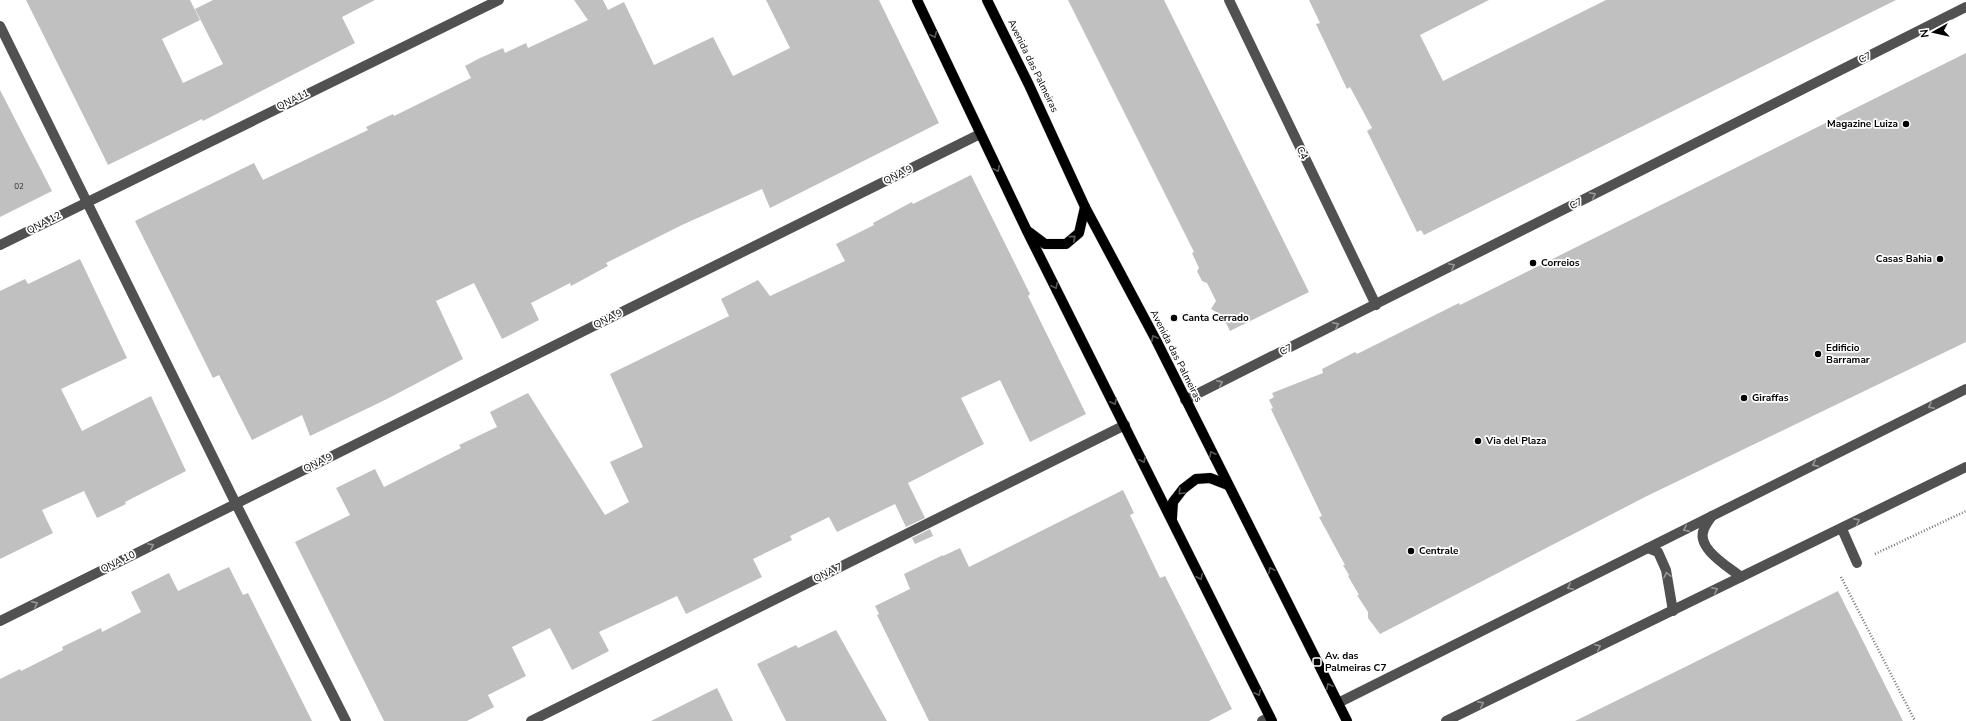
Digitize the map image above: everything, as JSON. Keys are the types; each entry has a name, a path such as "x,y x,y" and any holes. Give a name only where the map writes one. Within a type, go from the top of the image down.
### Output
{"main road":[{"path":"917,0 1027,231 1125,425 1268,720"},
{"name":"Avenida das Palmeiras","path":"987,0 1029,85 1085,207 1156,340 1347,721"},
{"path":"1027,231 1045,244 1066,244 1079,233 1085,207"},
{"path":"1172,521 1173,502 1183,489 1196,479 1210,478 1228,485"}],"street":[{"name":"QNA11","path":"87,201 499,0"},
{"name":"C4","path":"1230,1 1376,305"},
{"name":"C7","path":"1185,400 1966,7"},
{"path":"0,26 236,504 346,721"},
{"name":"QNA 9","path":"236,504 980,134"},
{"name":"QNA 12","path":"0,245 87,201"},
{"path":"1338,703 1966,389"},
{"name":"QNA 7","path":"531,721 1125,425"},
{"path":"1446,721 1842,529 1966,467"},
{"name":"QNA 10","path":"0,621 236,504"},
{"path":"1712,516 1703,530 1704,543 1710,554 1741,577"},
{"path":"1842,529 1857,563"},
{"path":"1648,548 1658,552 1666,570 1672,611"}],"path":[{"path":"1857,563 1966,511"},
{"path":"1839,572 1915,721"}],"building":[{"path":"26,0 190,0 200,20 162,39 183,83 223,64 195,9 213,0 375,0 342,17 355,43 203,121 202,119 108,165"},
{"path":"574,0 603,0 608,10 624,2 654,65 713,37 733,76 790,48 766,0 879,0 939,123 770,208 762,189 682,225 606,263 608,266 571,286 570,283 531,303 539,320 502,339 474,283 436,301 463,359 387,399 310,436 302,415 252,440 219,375 213,378 135,221 254,163 263,180 368,130 366,127 393,114 394,116 471,78 465,66 480,58 503,48 505,53 526,43 528,48 588,20"},
{"path":"1068,0 1164,0 1309,292 1230,331 1222,315 1211,309 1216,301 1207,283 1202,281 1197,271 1199,268 1192,253 1194,252"},
{"path":"1309,0 1489,0 1420,35 1443,81 1606,0 1896,0 1424,235 1421,230 1417,232 1367,131 1372,128 1350,87 1347,89 1316,24 1320,23"},
{"path":"1966,53 1966,342 1647,496 1380,634 1368,618 1368,612 1357,595 1359,595 1343,565 1345,565 1319,517 1322,516 1271,409 1273,408 1269,400 1274,397 1272,393 1323,373 1322,369 1355,352 1357,354 1459,303 1460,305"},
{"path":"0,90 52,191 0,217"},
{"path":"971,175 1030,294 1028,296 1086,414 1030,442 1000,380 961,398 984,444 908,483 925,518 906,527 895,504 837,532 829,517 790,536 792,540 753,559 762,577 686,614 677,596 599,632 609,651 572,670 550,628 512,647 526,676 488,695 494,707 467,721 384,721 295,542 350,515 336,488 375,469 384,487 461,448 459,445 497,427 490,412 528,393 605,515 629,502 610,462 643,447 610,374 729,316 721,299 758,280 770,296 845,261 836,244 874,225 873,223 912,202 913,204"},
{"path":"80,259 127,358 61,389 82,431 151,396 186,471 97,518 84,491 42,510 53,533 0,559 0,291 25,279 28,284"},
{"path":"1123,490 1134,513 1130,515 1160,578 1165,576 1232,709 1209,721 929,721 877,615 879,614 875,606 910,589 904,574 943,555 960,548 969,567"},
{"path":"930,529 933,536 915,544 912,538"},
{"path":"229,567 243,595 248,593 312,721 0,721 0,679 20,669 21,671 63,650 62,647 101,628 102,632 141,612 131,592 169,573 178,591"},
{"path":"1838,591 1903,721 1575,721 1685,667"},
{"path":"836,630 887,721 786,721 757,664 796,645 798,648"},
{"path":"717,688 733,721 651,721"}],"place":[{"name":"Magazine Luiza","path":"1906,124"},
{"name":"Casas Bahia","path":"1940,259"},
{"name":"Correios","path":"1533,263"},
{"name":"Canta Cerrado","path":"1174,318"},
{"name":"Edificio Barramar","path":"1818,354"},
{"name":"Giraffas","path":"1744,398"},
{"name":"Via del Plaza","path":"1478,441"},
{"name":"Centrale","path":"1411,551"},
{"name":"Av. das Palmeiras C7","path":"1317,662"}]}
